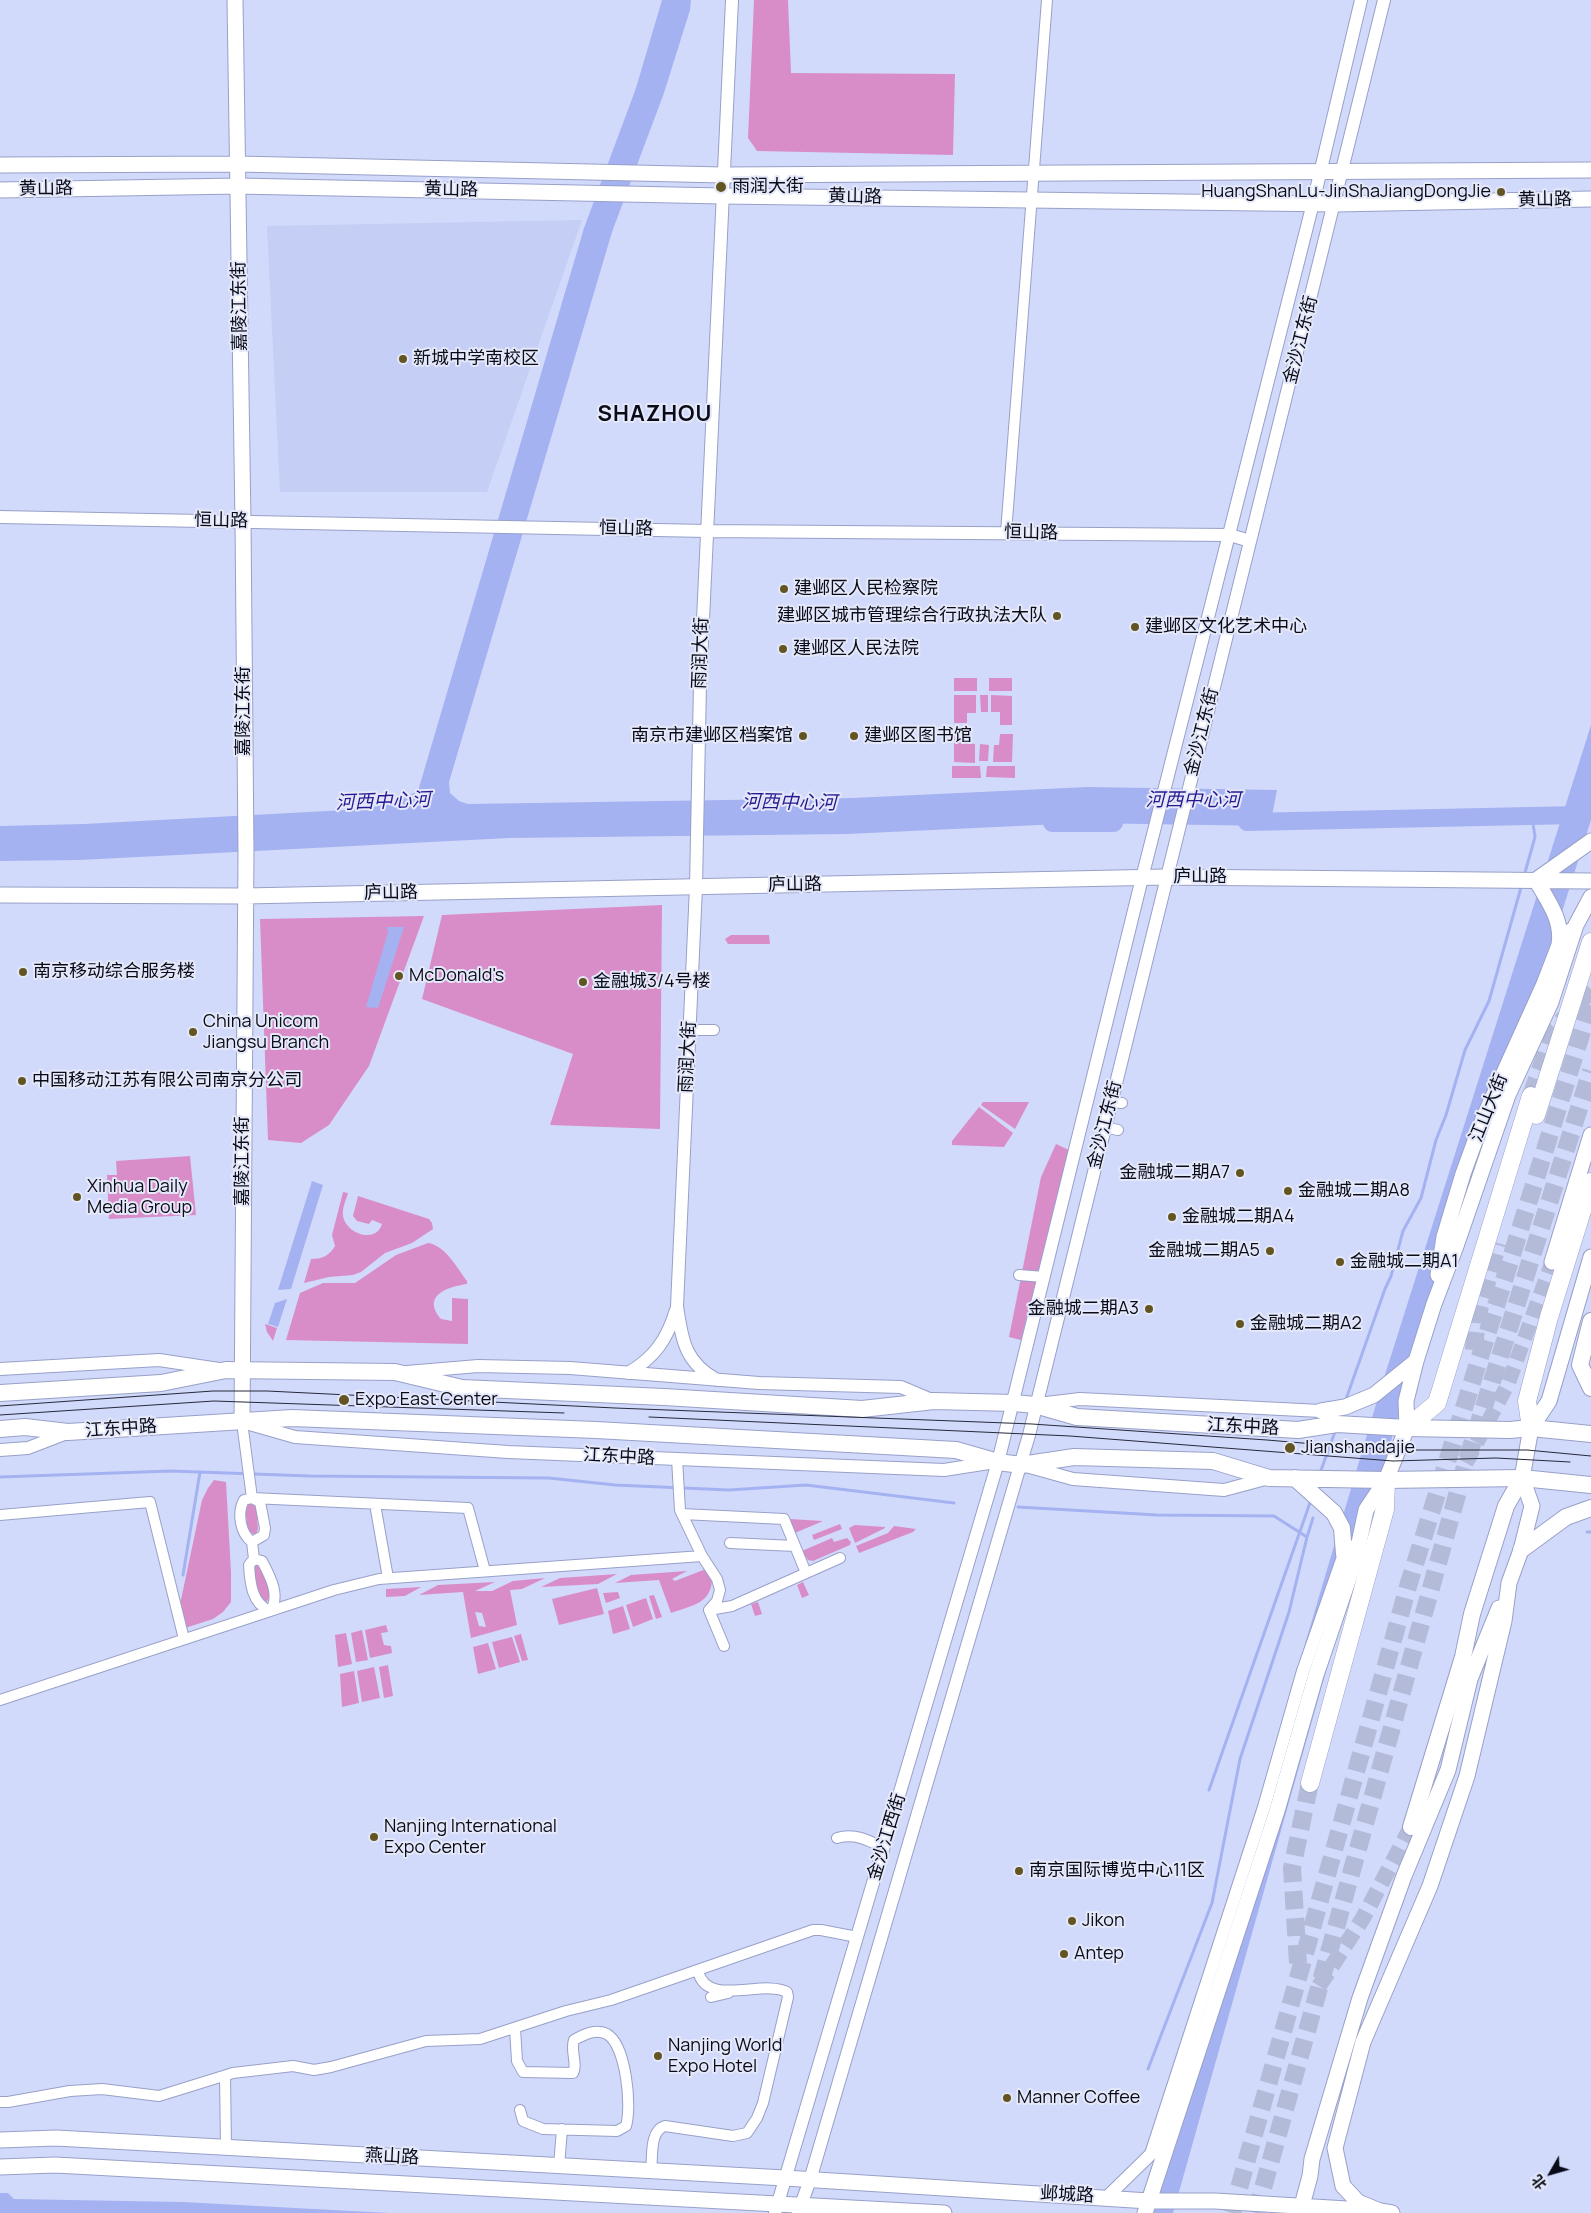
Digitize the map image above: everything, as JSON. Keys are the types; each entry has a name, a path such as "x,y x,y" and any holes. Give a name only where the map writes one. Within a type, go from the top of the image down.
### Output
{"highway":[{"path":"1498,1243 1526,1146 1591,942"},
{"path":"1407,1428 1436,1403 1531,1096"},
{"path":"1531,1428 1527,1401 1549,1317 1591,1182"},
{"path":"1310,1783 1385,1509 1386,1480"}],"main road":[{"name":"嘉陵江东街","path":"235,0 246,852 234,1371 242,1422"},
{"name":"黄山路","path":"0,165 238,164 723,175 1342,173 1591,170"},
{"name":"黄山路","path":"0,190 238,186 722,196 1335,204 1591,200"},
{"path":"1559,945 1561,932 1557,916 1536,880 1591,841"},
{"name":"庐山路","path":"0,895 245,896 1166,877 1591,881"},
{"name":"江山大街","path":"1147,2207 1183,2103 1277,1810 1316,1675 1356,1557 1366,1510 1386,1480 1407,1428 1406,1401 1434,1304 1508,1095 1552,1002 1576,925 1591,897"},
{"name":"江山大街","path":"1434,1304 1444,1237 1482,1119 1544,984 1559,945 1576,925"},
{"path":"1552,1262 1591,1134"},
{"path":"1411,1827 1463,1657 1472,1614 1506,1506 1522,1478 1531,1428 1548,1401 1591,1258"},
{"path":"1591,1321 1580,1365 1591,1388"},
{"path":"1321,1411 1345,1407 1374,1395 1416,1361"},
{"name":"江东中路","path":"0,1393 161,1383 234,1371 395,1372 462,1388 655,1396 862,1409 934,1400 1035,1405 1077,1417 1298,1430 1337,1424 1407,1428 1510,1430 1531,1428 1587,1434"},
{"name":"江东中路","path":"0,1429 25,1427 68,1432 292,1418 596,1430 956,1450 998,1462 1021,1465 1074,1457 1213,1461 1269,1478 1386,1480 1522,1478 1591,1485"},
{"path":"1295,1478 1334,1513 1342,1528 1344,1554"},
{"path":"1301,2210 1310,2176 1312,2159 1360,1998 1404,1876 1448,1770 1470,1679 1522,1550 1532,1506 1522,1478"},
{"path":"1522,1550 1566,1517 1591,1508"},
{"path":"1386,2212 1358,2202 1343,2186 1335,2148 1363,2042 1430,1886 1467,1776 1504,1621 1509,1583"},
{"name":"燕山路","path":"0,2140 56,2138 784,2178"},
{"name":"燕山路","path":"0,2167 56,2165 776,2208"},
{"name":"邺城路","path":"784,2178 1106,2198 1147,2207 1215,2201 1301,2210 1386,2212"},
{"path":"776,2208 944,2213"}],"street":[{"name":"雨润大街","path":"677,1306 696,887 697,794 707,531 732,0"},
{"path":"1006,532 1047,0"},
{"name":"金沙江东街","path":"998,1462 1142,878 1313,203 1361,0"},
{"name":"金沙江东街","path":"1021,1465 1104,1127 1116,1103 1166,877 1335,204 1384,0"},
{"name":"恒山路","path":"0,518 707,531 1230,535 1250,541"},
{"path":"690,1030 714,1030"},
{"path":"1104,1127 1118,1130"},
{"path":"1019,1275 1044,1277"},
{"path":"628,1374 644,1364 656,1352 671,1327 677,1306"},
{"path":"677,1306 687,1352 703,1373 717,1380"},
{"name":"江东中路","path":"0,1369 160,1360 234,1371"},
{"name":"江东中路","path":"395,1372 478,1366 570,1368 628,1374 800,1385 901,1387 934,1400"},
{"path":"1035,1405 1080,1399 1321,1411 1337,1424"},
{"path":"242,1422 252,1498"},
{"name":"江东中路","path":"242,1422 295,1437 508,1452 944,1470 998,1462"},
{"path":"0,1450 28,1448 68,1432"},
{"path":"677,1460 680,1510 702,1556 714,1574 720,1590 717,1601 710,1610"},
{"name":"金沙江西街","path":"776,2208 998,1462"},
{"name":"江东中路","path":"1021,1465 1072,1479 1224,1490 1269,1478"},
{"name":"金沙江西街","path":"800,2209 1021,1465"},
{"path":"252,1498 260,1502 265,1528 264,1535 252,1542"},
{"path":"270,1611 261,1608 255,1600 249,1565 254,1559 252,1542 246,1537 243,1530 240,1508 244,1500 252,1498 468,1508 484,1571"},
{"path":"0,1515 150,1502 184,1639"},
{"path":"376,1504 388,1578"},
{"path":"682,1514 784,1519 806,1573"},
{"path":"1106,2198 1151,2154 1264,1807 1303,1671 1344,1554 1362,1524"},
{"path":"730,1543 795,1546"},
{"path":"0,1700 334,1590 388,1578 702,1556"},
{"path":"710,1610 732,1606 840,1558"},
{"path":"254,1559 262,1561 276,1594 275,1605 270,1611"},
{"path":"710,1610 724,1646"},
{"path":"837,1838 846,1836 860,1837 884,1848"},
{"path":"0,2102 70,2091 102,2089 159,2096 225,2076 293,2066 314,2070 426,2041 480,2039 566,2011 611,2000 813,1930 857,1937"},
{"path":"651,2171 654,2136 660,2128 665,2126 733,2136 741,2136 747,2133 757,2118 788,1997 786,1992 780,1988 734,1991 716,1990 705,1984 698,1971"},
{"path":"711,1997 734,1991"},
{"path":"515,2028 517,2061 524,2072 573,2073 575,2068 572,2056 574,2040 584,2034 597,2032 606,2034 614,2040 627,2082 629,2106 626,2126 617,2131 544,2129 528,2125 523,2121 520,2110"},
{"path":"225,2076 226,2148"},
{"path":"559,2166 562,2129"}],"shaded area":[{"path":"754,0 788,0 791,73 955,74 953,155 757,151 748,138"},
{"name":"新城中学南校区","path":"582,220 487,492 280,492 267,226"},
{"path":"954,678 977,678 977,691 954,691"},
{"path":"989,678 1012,678 1012,691 989,691"},
{"path":"954,695 976,695 976,713 967,713 967,723 954,723"},
{"path":"980,695 988,695 988,712 981,712"},
{"path":"991,695 1012,696 1012,725 1000,725 1000,712 991,712"},
{"path":"954,732 968,732 967,743 975,744 975,763 954,762"},
{"path":"1000,734 1013,734 1012,762 993,762 994,745 999,745"},
{"path":"980,744 989,745 988,761 979,761"},
{"path":"952,766 980,766 981,778 952,778"},
{"path":"987,766 1015,766 1015,778 986,777"},
{"path":"662,905 660,1129 550,1125 573,1054 422,999 442,915"},
{"path":"424,916 369,1066 329,1125 301,1143 268,1140 260,919"},
{"path":"731,935 769,935 770,944 728,944 725,939"},
{"path":"983,1102 1029,1102 1015,1129 981,1105"},
{"path":"979,1107 1013,1133 1004,1147 952,1145 952,1141"},
{"path":"1056,1144 1069,1150 1021,1340 1009,1337 1041,1177"},
{"path":"190,1156 196,1215 109,1219 107,1175 117,1175 116,1161"},
{"path":"343,1192 348,1193 343,1216 345,1222 355,1232 368,1235 374,1234 382,1224 372,1220 369,1224 357,1221 353,1216 358,1196 429,1219 433,1229 412,1243 385,1253 361,1272 304,1283 311,1259 325,1256 335,1246 332,1235"},
{"path":"428,1243 445,1252 467,1281 467,1284 452,1287 439,1294 435,1298 434,1304 441,1319 452,1321 452,1298 468,1299 468,1344 286,1340 300,1293 323,1283 355,1283 396,1255"},
{"path":"265,1324 277,1328 273,1341 267,1332"},
{"path":"214,1480 226,1482 231,1602 223,1612 213,1619 182,1629 178,1614 202,1500"},
{"path":"251,1502 256,1505 258,1529 256,1534 248,1533 245,1507"},
{"path":"790,1519 823,1521 795,1533"},
{"path":"840,1524 842,1529 814,1540 812,1535"},
{"path":"855,1525 885,1528 855,1543 849,1528"},
{"path":"894,1526 916,1529 913,1532 859,1553 856,1546 888,1533"},
{"path":"832,1538 834,1542 847,1538 851,1542 850,1545 813,1561 808,1560 802,1551"},
{"path":"255,1564 263,1569 270,1596 266,1603 262,1600 256,1587 253,1568"},
{"path":"706,1569 712,1580 708,1594 698,1603 671,1613 659,1580 615,1583 631,1575 687,1571 672,1579 675,1581"},
{"path":"617,1574 598,1584 541,1587 560,1578"},
{"path":"545,1578 522,1589 510,1590 517,1625 471,1638 463,1592 419,1595 438,1585 495,1582 475,1591 492,1591 513,1581","holes":["475,1612 482,1613 486,1627 479,1626"]},
{"path":"803,1582 809,1595 802,1598 797,1585"},
{"path":"421,1587 405,1596 386,1597 386,1589"},
{"path":"597,1588 604,1614 559,1625 552,1599"},
{"path":"618,1592 620,1598 606,1603 603,1593"},
{"path":"654,1595 662,1617 656,1619 649,1596"},
{"path":"646,1598 653,1619 633,1627 626,1605"},
{"path":"758,1602 762,1614 755,1616 751,1604"},
{"path":"623,1606 630,1629 613,1634 608,1611"},
{"path":"386,1625 388,1632 381,1633 384,1645 391,1646 392,1653 370,1658 365,1630"},
{"path":"362,1630 368,1660 356,1662 351,1633"},
{"path":"346,1633 352,1664 338,1667 335,1635"},
{"path":"521,1634 528,1660 522,1661 514,1636"},
{"path":"512,1637 520,1662 499,1668 492,1642"},
{"path":"488,1643 496,1669 478,1674 473,1647"},
{"path":"388,1665 393,1696 384,1698 379,1667"},
{"path":"374,1667 380,1698 362,1702 357,1671"},
{"path":"354,1671 359,1703 342,1707 340,1674"}],"water":[{"path":"662,0 691,0 690,10 664,93 612,232 449,782 450,793 459,801 468,804 852,798 1087,787 1277,790 1270,826 1082,823 847,834 509,838 80,860 0,861 0,826 84,824 365,809 391,803 418,791 584,228 636,88"},
{"path":"1591,725 1591,820 1498,1115 1406,1388 1173,2213 1143,2213 1302,1654 1382,1384"},
{"path":"387,927 404,927 378,1008 366,1007 388,932"},
{"path":"312,1181 323,1185 291,1289 278,1290"},
{"path":"287,1299 278,1327 268,1324 275,1303"},
{"path":"0,2193 8,2193 14,2199 183,2202 389,2213 0,2213"}],"waterway":[{"name":"河西中心河","path":"1247,822 1577,815"},
{"path":"1524,876 1535,837 1532,816"},
{"name":"河西中心河","path":"1052,823 1114,823"},
{"path":"1345,1402 1391,1276 1403,1231 1421,1198 1436,1140 1446,1115 1465,1050 1489,1001 1522,884"},
{"path":"1320,1473 1336,1429"},
{"path":"0,1477 171,1471 310,1476 549,1478 615,1485 729,1490 806,1485 954,1503"},
{"path":"183,1575 200,1472"},
{"path":"1209,1790 1311,1500"},
{"path":"1018,1507 1157,1515 1274,1516 1307,1537 1289,1612 1240,1759 1212,1903 1148,2069"},
{"path":"1307,1537 1313,1518"}],"tunnel":[{"path":"1531,1096 1554,1030 1591,989"},
{"path":"1232,2213 1409,1583 1591,1003"},
{"path":"1256,2213 1466,1463 1591,1071"},
{"path":"1474,1350 1477,1317 1498,1243"},
{"path":"1466,1463 1508,1384 1552,1262"},
{"path":"1298,1963 1292,1868 1310,1783"},
{"path":"1319,1986 1363,1918 1411,1827"}],"tram line":[{"path":"0,1406 213,1391 267,1391 615,1408 1032,1424 1361,1448 1397,1450 1527,1450 1591,1456"},
{"path":"0,1415 214,1401 564,1413"},
{"path":"649,1417 1070,1436 1393,1461 1496,1458 1570,1462"}],"place":[{"name":"雨润大街","path":"721,187"},
{"name":"HuangShanLu-JinShaJiangDongJie","path":"1501,192"},
{"name":"新城中学南校区","path":"403,359"},
{"name":"建邺区人民检察院","path":"784,589"},
{"name":"建邺区城市管理综合行政执法大队","path":"1057,616"},
{"name":"建邺区文化艺术中心","path":"1135,627"},
{"name":"建邺区人民法院","path":"783,649"},
{"name":"南京市建邺区档案馆","path":"803,736"},
{"name":"建邺区图书馆","path":"854,736"},
{"name":"南京移动综合服务楼","path":"23,972"},
{"name":"McDonald's","path":"399,976"},
{"name":"金融城3/4号楼","path":"583,982"},
{"name":"China Unicom Jiangsu Branch","path":"193,1032"},
{"name":"中国移动江苏有限公司南京分公司","path":"22,1081"},
{"name":"金融城二期A7","path":"1240,1173"},
{"name":"金融城二期A8","path":"1288,1191"},
{"name":"Xinhua Daily Media Group","path":"77,1197"},
{"name":"金融城二期A4","path":"1172,1217"},
{"name":"金融城二期A5","path":"1270,1251"},
{"name":"金融城二期A1","path":"1340,1262"},
{"name":"金融城二期A3","path":"1149,1309"},
{"name":"金融城二期A2","path":"1240,1324"},
{"name":"Expo East Center","path":"344,1400"},
{"name":"Jianshandajie","path":"1290,1448"},
{"name":"Nanjing International Expo Center","path":"374,1837"},
{"name":"南京国际博览中心11区","path":"1019,1871"},
{"name":"Jikon","path":"1072,1921"},
{"name":"Antep","path":"1064,1954"},
{"name":"Nanjing World Expo Hotel","path":"658,2056"},
{"name":"Manner Coffee","path":"1007,2098"}],"district":[{"name":"SHAZHOU","path":"655,415"}]}
